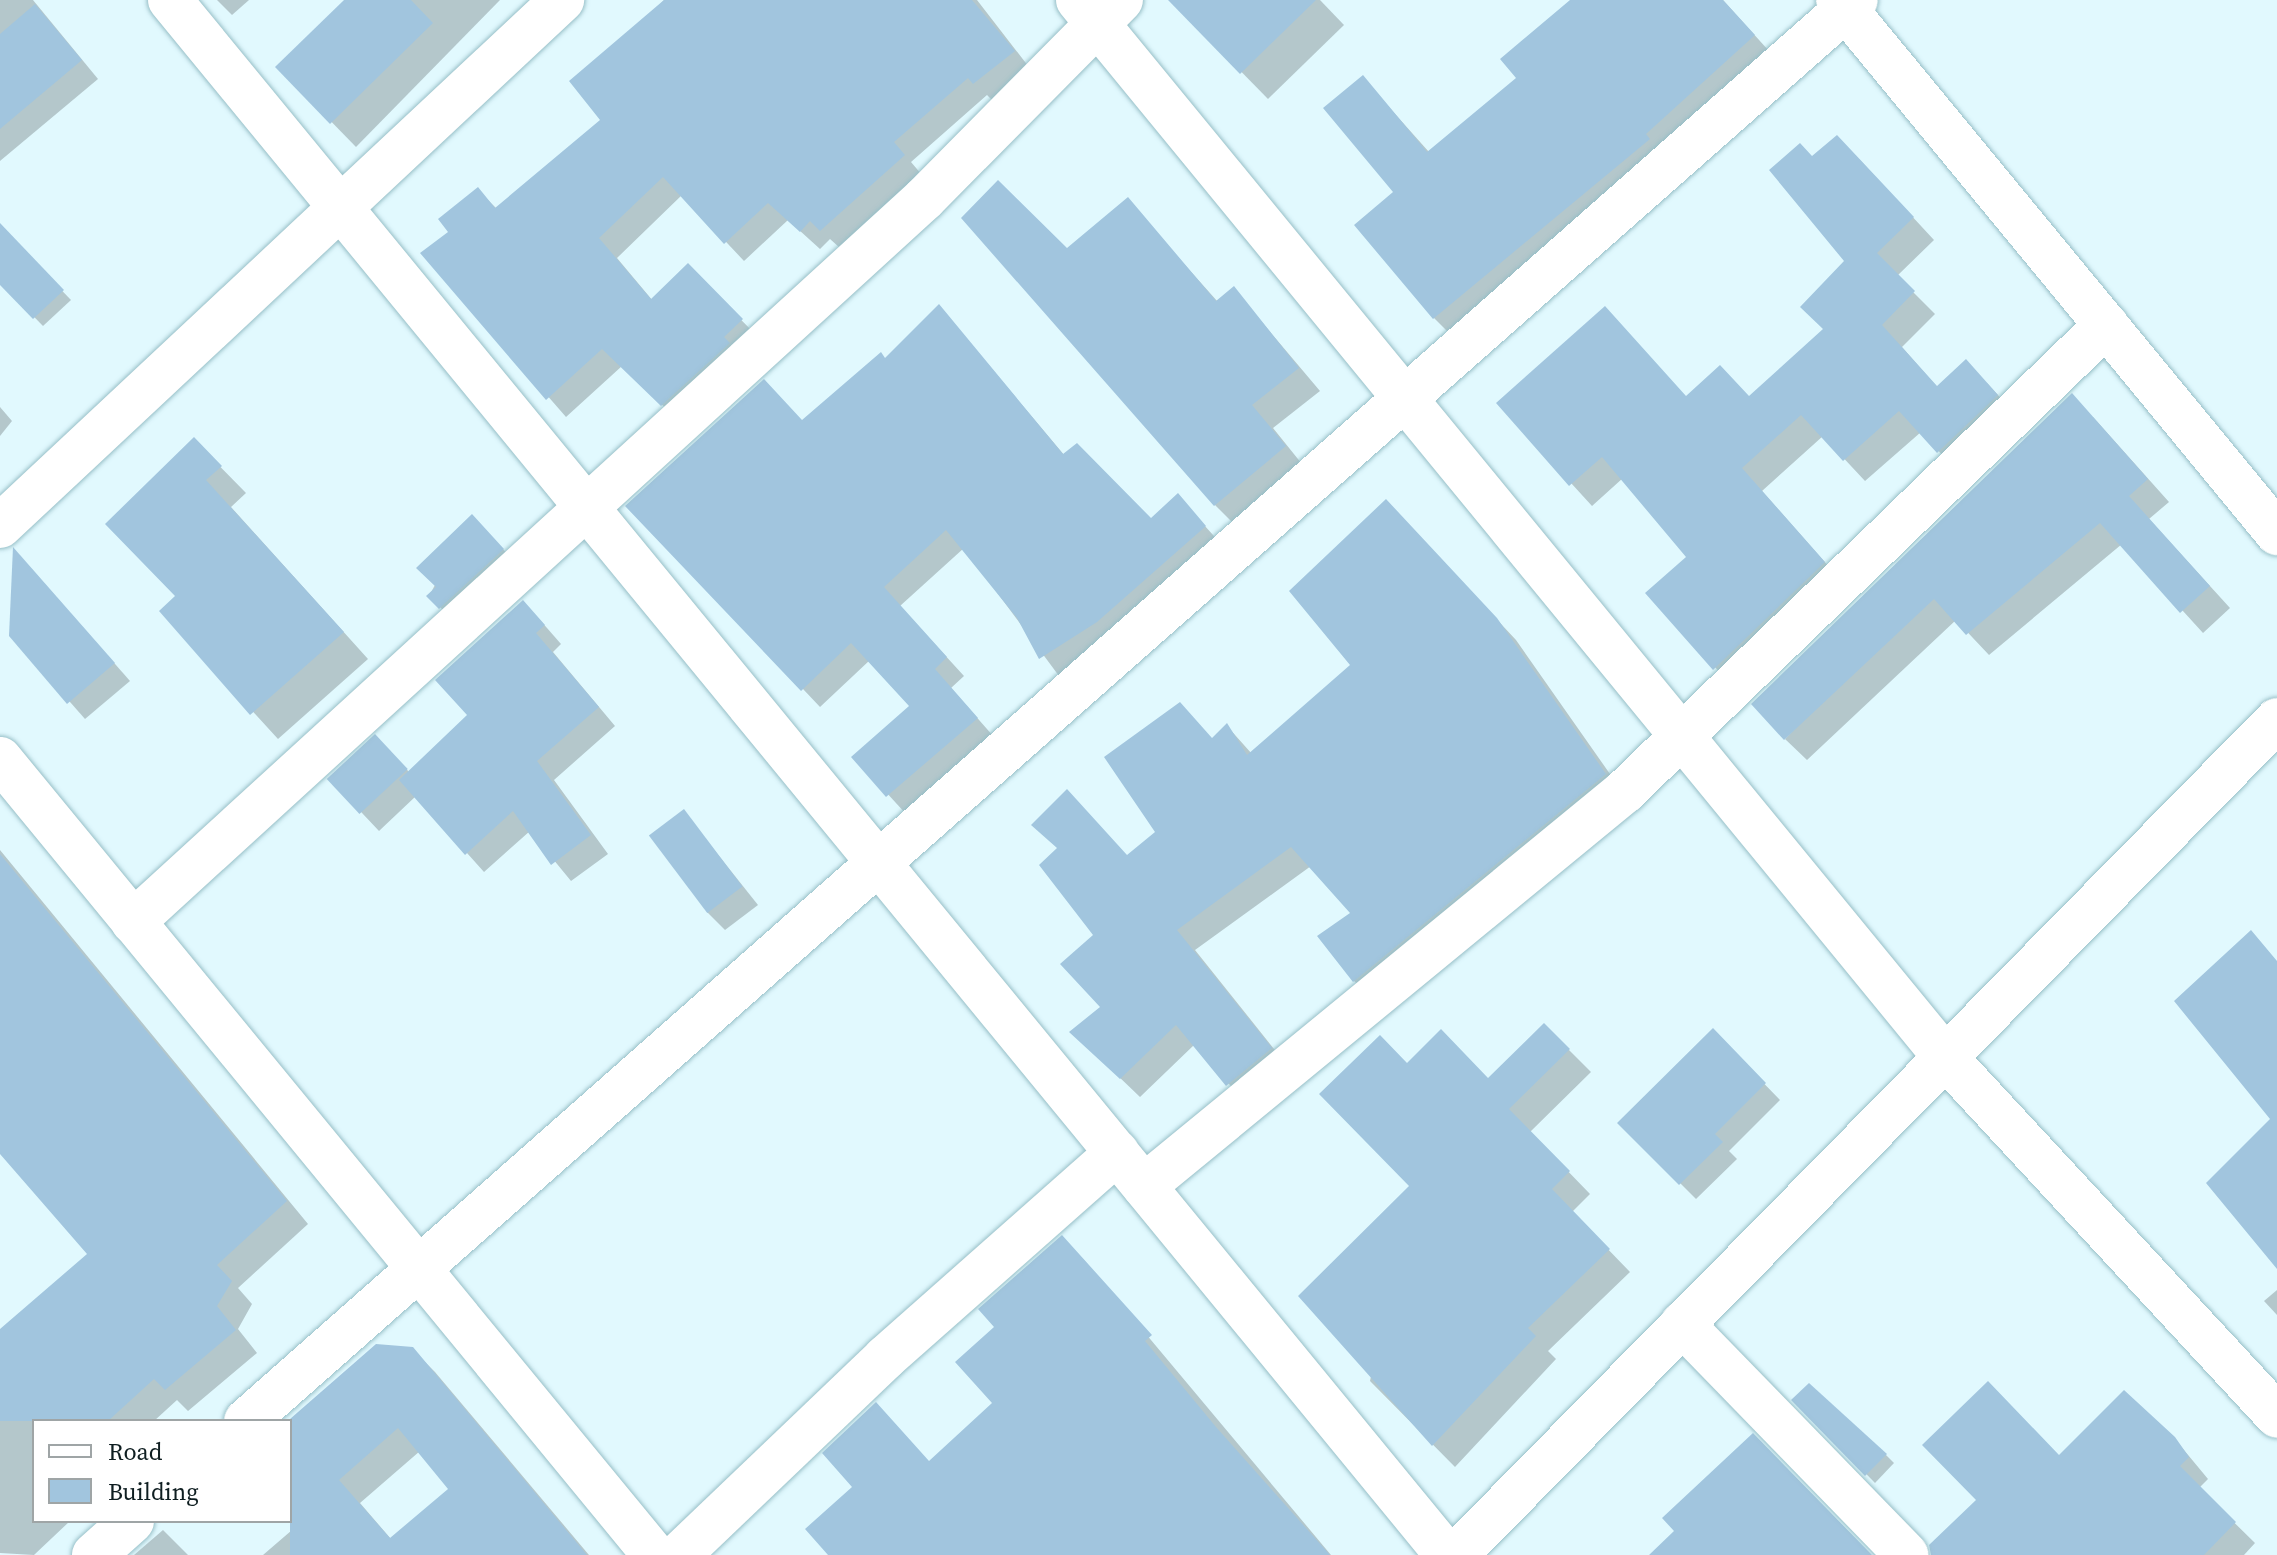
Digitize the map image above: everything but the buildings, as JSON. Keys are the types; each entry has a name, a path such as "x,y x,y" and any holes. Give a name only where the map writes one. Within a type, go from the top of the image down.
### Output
{"street":[{"path":"170,0 1447,1555"},
{"path":"0,526 562,0"},
{"path":"248,1419 1404,399 1847,3 2277,533"},
{"path":"133,922 589,511 747,355 924,199 1099,8 1404,399 1945,1057 2277,1416"},
{"path":"1144,1186 1512,887 1682,736 2106,325"},
{"path":"1456,1555 2277,720"},
{"path":"0,759 654,1555"},
{"path":"679,1555 885,1358 1117,1153"},
{"path":"1682,1324 1907,1555"},
{"path":"94,1555 130,1523"}]}
